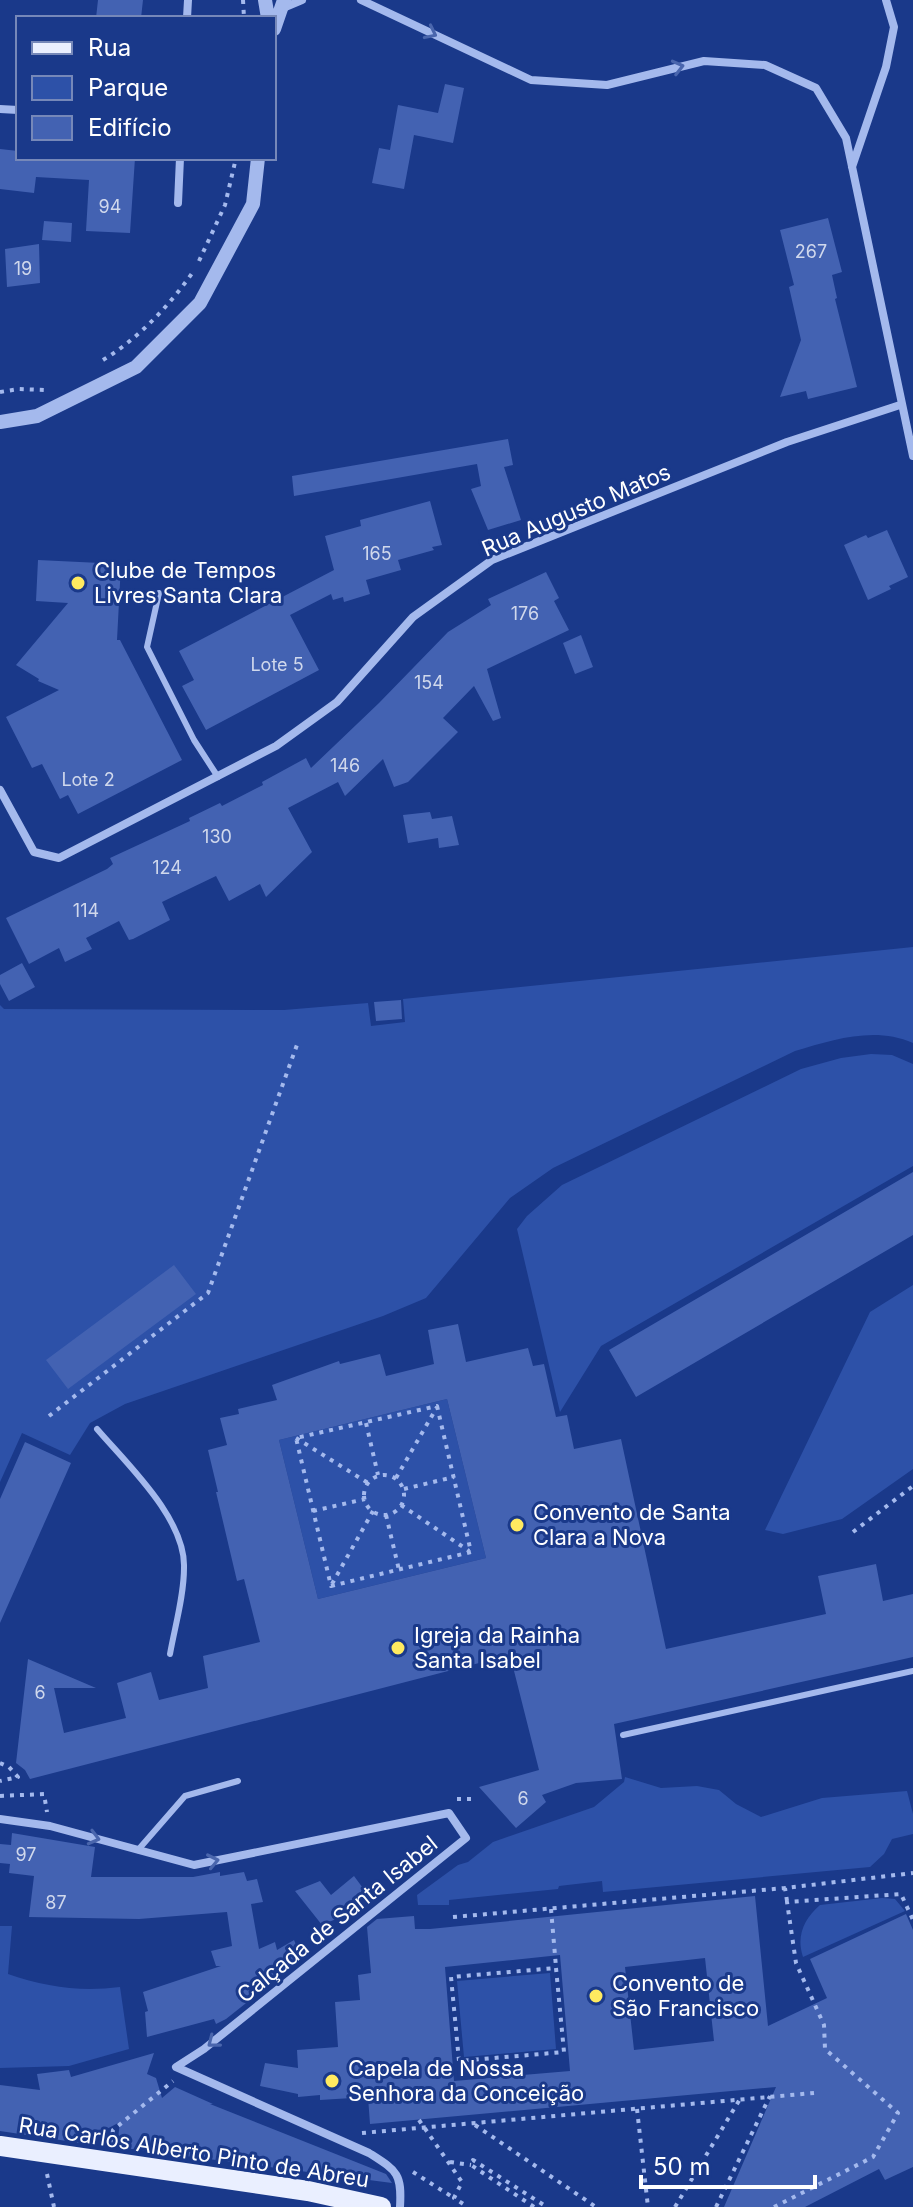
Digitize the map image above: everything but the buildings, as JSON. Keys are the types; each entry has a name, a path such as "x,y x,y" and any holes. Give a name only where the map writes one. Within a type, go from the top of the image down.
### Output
{"main road":[{"name":"Rua Carlos Alberto Pinto de Abreu","path":"0,2146 308,2191 381,2207"}],"street":[{"path":"276,23 283,4 302,0"},
{"path":"361,0 531,80 607,85 704,61 765,65 816,88 846,138 913,456"},
{"path":"852,168 889,54 894,27 886,0"},
{"path":"178,203 180,160"},
{"path":"0,422 37,416 136,367 200,303 253,204 258,160"},
{"name":"Rua Augusto Matos","path":"0,790 34,852 59,858 276,746 337,702 413,617 492,560 787,442 900,405"},
{"name":"Calçada de Santa Isabel","path":"0,1819 50,1826 194,1865 449,1813 466,1838 204,2049 176,2067 369,2153 398,2175 401,2182 400,2207"}],"lane":[{"path":"159,593 147,647 194,740 218,777"},
{"path":"97,1429 152,1492 181,1541 185,1567 170,1654"},
{"path":"623,1735 913,1671"},
{"path":"138,1850 185,1796 238,1781"}],"path":[{"path":"95,365 121,349 171,302 195,269 225,205 236,160"},
{"path":"0,392 47,390 58,385"},
{"path":"49,1416 208,1293 298,1042"},
{"path":"296,1438 437,1406"},
{"path":"437,1406 471,1552"},
{"path":"396,1478 437,1406"},
{"path":"366,1423 378,1475"},
{"path":"296,1438 368,1483"},
{"path":"296,1438 331,1586"},
{"path":"378,1475 396,1478 404,1489 401,1505 395,1512 386,1515 373,1511 365,1499 368,1483 378,1475"},
{"path":"404,1489 454,1477"},
{"path":"853,1532 913,1486"},
{"path":"313,1511 365,1499"},
{"path":"401,1505 471,1552"},
{"path":"331,1586 373,1511"},
{"path":"386,1515 399,1570"},
{"path":"331,1586 471,1552"},
{"path":"0,1763 18,1777 0,1781"},
{"path":"0,1796 44,1794 50,1826"},
{"path":"450,1799 471,1799"},
{"path":"453,1917 785,1888 913,1873"},
{"path":"774,2207 873,2157 898,2113 825,2049 824,2025 796,1963 785,1888"},
{"path":"787,1902 901,1894 913,1920"},
{"path":"551,1909 564,2052 459,2061 451,1977 556,1968"},
{"path":"113,2130 169,2085"},
{"path":"363,2140 351,2132 814,2093"},
{"path":"716,2207 770,2096"},
{"path":"675,2207 740,2099"},
{"path":"637,2109 648,2207"},
{"path":"419,2120 462,2182 454,2198"},
{"path":"474,2124 596,2207"},
{"path":"471,2165 473,2160 547,2207"},
{"path":"448,2162 471,2165 534,2207"},
{"path":"409,2170 468,2207"},
{"path":"47,2174 54,2207"}],"green space":[{"path":"913,947 913,1043 883,1036 854,1036 795,1051 553,1168 510,1198 426,1298 383,1316 125,1404 90,1423 70,1455 22,1433 0,1482 0,1005 4,1009 284,1010 368,1003 371,1026 405,1022 403,999"},
{"path":"871,1054 892,1055 913,1064 913,1166 601,1346 560,1412 517,1229 527,1216 562,1185 801,1069"},
{"path":"913,1285 913,1469 842,1519 783,1534 765,1530 870,1312"},
{"path":"447,1399 486,1558 318,1599 279,1440"},
{"path":"625,1777 661,1788 697,1786 719,1790 736,1804 761,1817 822,1798 907,1791 913,1814 913,1834 892,1839 884,1854 870,1867 603,1892 602,1881 559,1886 558,1889 449,1900 449,1905 418,1905 417,1895 493,1842 594,1807 624,1782"},
{"path":"895,1899 905,1911 803,1957 800,1942 803,1928 820,1905"},
{"path":"0,1926 12,1926 8,1974 63,1987 120,1987 129,2049 69,2066 0,2068"},
{"path":"550,1973 556,2049 464,2057 457,1981"}],"place":[{"name":"Clube de Tempos Livres Santa Clara","path":"78,583"},
{"name":"Convento de Santa Clara a Nova","path":"517,1525"},
{"name":"Igreja da Rainha Santa Isabel","path":"398,1648"},
{"name":"Convento de São Francisco","path":"596,1996"},
{"name":"Capela de Nossa Senhora da Conceição","path":"332,2081"}]}
